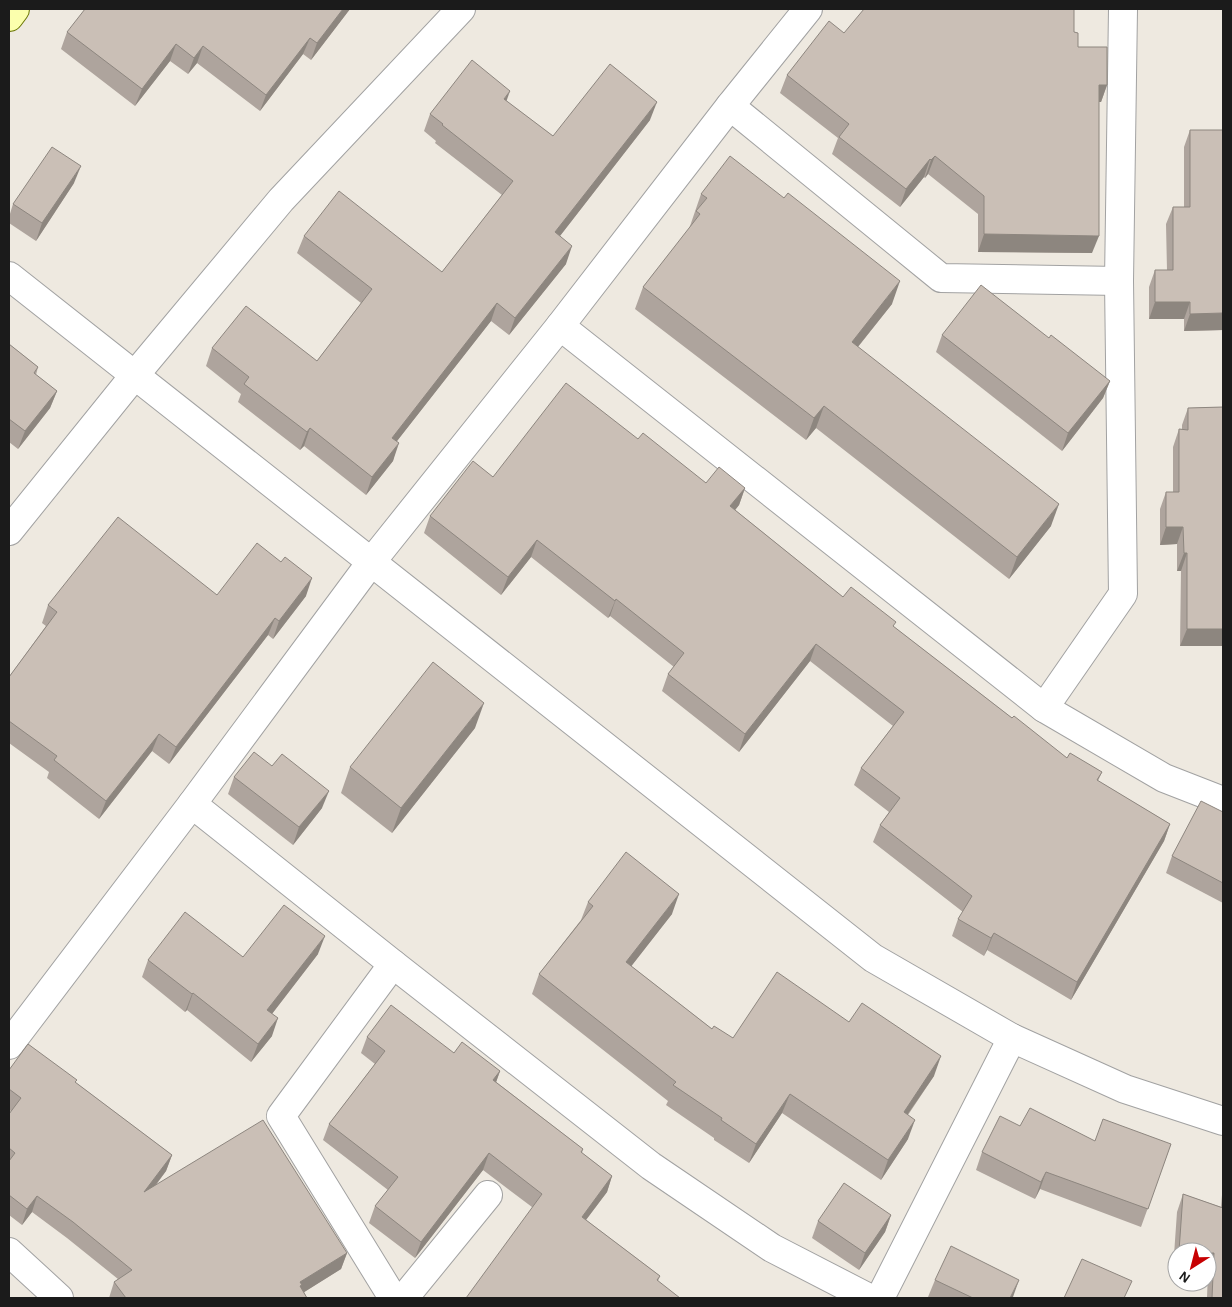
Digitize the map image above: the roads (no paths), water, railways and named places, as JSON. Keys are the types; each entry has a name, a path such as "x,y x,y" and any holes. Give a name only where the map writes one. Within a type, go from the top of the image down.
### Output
{"main road":[{"path":"9,17 15,9"}],"street":[{"path":"9,531 134,376 281,200 461,9"},
{"path":"9,1045 192,804 372,561 560,326 730,106 808,9"},
{"path":"1044,708 1123,594 1119,281 1122,9"},
{"path":"730,106 941,278 1119,281"},
{"path":"9,276 873,958 1012,1038 1125,1089 1223,1121"},
{"path":"560,326 1044,708 1164,778 1223,801"},
{"path":"192,804 651,1166 772,1248 869,1298"},
{"path":"393,964 281,1116 393,1298"},
{"path":"880,1298 1012,1038"},
{"path":"404,1298 488,1195"},
{"path":"9,1252 59,1298"}]}
